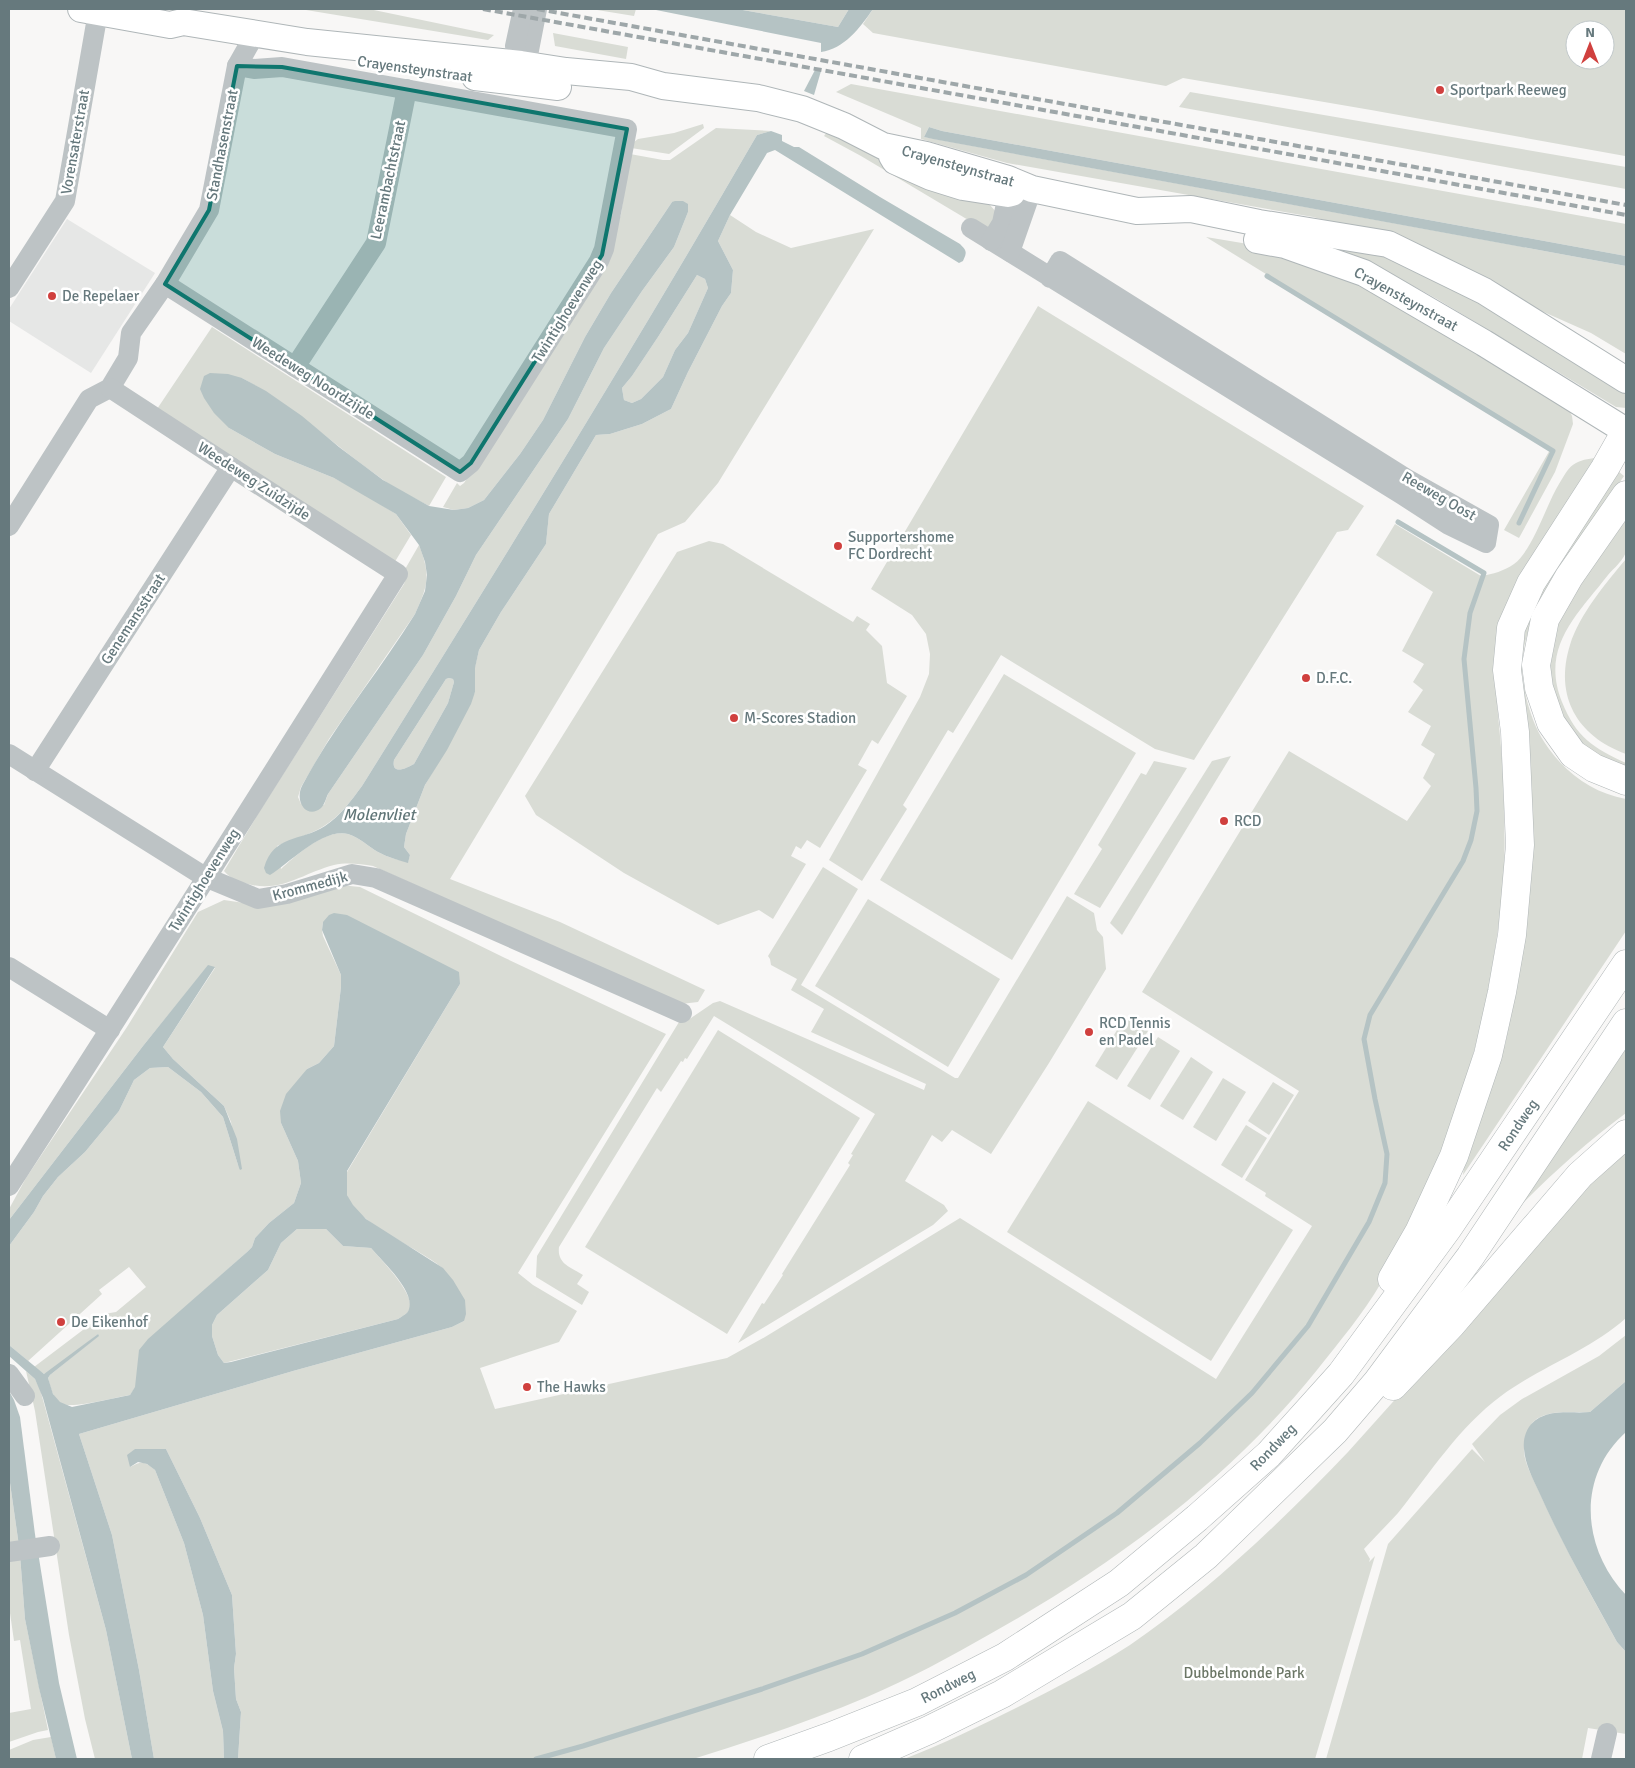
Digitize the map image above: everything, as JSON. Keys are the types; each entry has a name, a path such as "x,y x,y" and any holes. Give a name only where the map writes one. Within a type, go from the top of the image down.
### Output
{"highway":[{"path":"1341,1374 1349,1344 1389,1285 1423,1223 1454,1156 1488,1055 1512,935 1520,845 1515,732 1508,670 1511,628 1531,583 1626,431"},
{"path":"1626,495 1569,577 1545,619 1536,665 1539,688 1551,723 1573,754 1594,768 1626,781"},
{"name":"Rondweg","path":"768,1759 917,1702 1004,1657 1119,1583 1197,1518 1268,1454 1341,1374 1448,1228 1626,964"},
{"name":"Rondweg","path":"863,1759 929,1730 1002,1694 1132,1616 1206,1556 1334,1431 1377,1382 1470,1257 1626,1024"},
{"path":"1334,1431 1390,1390 1451,1325 1580,1175 1626,1134"}],"main road":[{"name":"Crayensteynstraat","path":"89,10 170,25 183,22 251,39 307,42 521,73 566,71 631,77 662,86 758,98 802,109 844,126 883,146 926,155 1008,179 1020,191 1137,211 1191,209 1259,223 1388,244 1484,291 1626,380"},
{"name":"Crayensteynstraat","path":"1137,211 1152,220 1285,245 1364,273 1484,343 1626,431"}],"street":[{"path":"521,73 516,46 523,9"},
{"path":"521,73 529,50 537,9"},
{"name":"Vorensaterstraat","path":"9,288 64,201 89,10"},
{"name":"Standhasenstraat","path":"9,526 89,399 110,388 128,358 131,333 165,284 209,210 238,66 251,39"},
{"name":"Crayensteynstraat","path":"238,66 254,69 282,67 627,129"},
{"name":"Leerambachtstraat","path":"295,367 376,243 406,90"},
{"name":"Twintighoevenweg","path":"460,472 471,463 602,255 627,129"},
{"path":"991,241 1020,191"},
{"path":"1010,252 1020,191"},
{"name":"Reeweg Oost","path":"971,228 1449,525 1486,543"},
{"name":"Weedeweg Noordzijde","path":"165,284 460,472"},
{"name":"Weedeweg Zuidzijde","path":"110,388 398,574"},
{"name":"Genemansstraat","path":"35,771 231,467"},
{"name":"Twintighoevenweg","path":"9,1186 110,1030 398,574"},
{"name":"Krommedijk","path":"9,754 206,877 258,899 287,894 352,874 376,878 682,1013"},
{"path":"9,967 110,1030"},
{"path":"9,1374 24,1396"},
{"path":"9,1552 46,1547"},
{"path":"1601,1759 1607,1733"}],"highlighted area":[{"path":"237,66 282,67 627,129 602,255 471,463 460,472 165,284 209,210"}],"shaded area":[{"path":"67,219 155,273 91,373 9,321 9,309"}],"green space":[{"path":"300,9 369,9 494,35 488,40"},
{"path":"591,9 636,9 634,16"},
{"path":"737,9 849,9 838,27"},
{"name":"Sportpark Reeweg","path":"873,9 1626,9 1626,159 1625,156 1183,78 1166,86 873,33 863,24"},
{"path":"553,33 628,47 626,59 555,46"},
{"path":"851,84 1626,224 1626,256 942,131 929,127 924,137 1626,266 1626,354 1591,333 1519,301 1380,234 1313,217 1007,163 921,139 921,128 836,92"},
{"path":"1190,92 1626,167 1626,189 1179,107"},
{"path":"703,124 704,128 669,154 631,148 638,139 674,133"},
{"path":"716,128 771,131 757,135 612,381 362,786 345,808 330,822 313,832 277,846 281,869 312,844 330,835 339,833 352,835 381,854 408,862 410,855 404,847 406,834 425,785 475,692 475,667 479,650 501,612 546,544 549,514 596,435 610,434 642,424 671,409 722,306 731,293 733,270 718,241 730,215 756,232 791,248 874,229 718,483 685,522 658,534 450,879 560,922 705,990 698,1002 681,1004 373,866 349,863 339,864 323,868 292,881 271,886 248,884 232,878 224,871 261,809 404,584 406,578 404,571 419,545 425,565 426,580 423,595 415,614 329,739 301,787 298,797 301,804 324,805 328,794 423,655 456,596 476,555 568,419 604,348 674,247 688,212 672,202 611,293 585,337 543,420 520,454 484,500 468,508 454,510 443,507 457,483 460,486 464,483 605,266 621,214 630,154 670,160"},
{"path":"827,132 871,153 913,178 990,205 996,212 993,227 980,227 824,136"},
{"path":"1255,228 1343,242 1421,269 1626,390 1626,408 1616,407 1437,299 1371,263"},
{"path":"1206,237 1242,243 1299,258 1358,281 1568,408 1573,424 1555,472 1519,538 1504,530 1551,448"},
{"path":"697,275 705,279 708,288 688,333 675,350 663,377 641,399 632,403 624,400 622,388 658,337"},
{"path":"1038,306 1364,506 1348,530 1337,532 1194,760 1155,749 1001,655 953,733 948,730 903,805 907,809 862,881 829,860 920,697 929,674 930,654 926,634 912,615 871,589"},
{"path":"212,327 446,477 429,506 387,483 296,413 242,378 229,428 275,454 334,478 396,514 411,535 393,565 155,412"},
{"path":"1599,457 1499,628 1496,681 1503,774 1504,860 1502,900 1490,980 1476,1045 1457,1109 1442,1150 1389,1268 1366,1306 1317,1370 1283,1410 1207,1484 1124,1550 1080,1580 975,1643 898,1683 846,1706 693,1759 238,1759 241,1712 236,1699 234,1668 236,1654 232,1595 200,1518 166,1449 135,1449 130,1467 143,1463 155,1470 184,1543 203,1615 213,1691 223,1731 224,1759 154,1759 139,1670 112,1535 79,1434 293,1371 452,1327 464,1321 450,1284 441,1267 374,1225 362,1215 352,1205 347,1195 346,1186 347,1172 460,984 323,922 323,936 341,975 341,987 334,1046 319,1063 307,1069 281,1123 298,1161 301,1183 294,1203 269,1223 255,1238 252,1247 209,1286 130,1395 65,1405 60,1403 54,1395 48,1378 50,1375 98,1336 98,1334 50,1372 44,1374 34,1367 104,1314 116,1312 146,1287 129,1267 99,1290 102,1294 28,1361 9,1345 9,1246 58,1177 85,1152 119,1111 134,1080 150,1068 168,1067 201,1092 223,1117 239,1168 231,1122 224,1106 173,1059 163,1047 215,968 208,966 143,1046 9,1220 9,1209 26,1178 127,1027 198,912 224,900 265,906 340,885 360,887 666,1034 518,1273 533,1285 577,1311 559,1342 480,1368 495,1409 727,1358 765,1337 960,1218 1216,1379 1312,1226 1265,1196 1266,1193 1245,1180 1299,1091 1142,992 1289,751 1407,821 1431,786 1423,778 1435,754 1421,745 1431,726 1408,712 1423,690 1413,682 1424,664 1402,651 1433,592 1376,555 1395,524 1481,576 1498,572 1514,564 1527,549 1554,493 1568,469 1584,460"},
{"path":"1618,471 1624,476 1547,591 1539,606 1526,638 1522,671 1527,701 1533,720 1542,738 1556,758 1573,775 1593,787 1626,799 1626,931 1463,1175 1467,1141 1493,1070 1505,1045 1521,962 1528,879 1515,684 1521,624"},
{"path":"1626,520 1627,544 1625,554 1574,618 1565,633 1559,648 1556,682 1562,702 1573,724 1595,746 1626,763 1626,773 1581,748 1559,719 1548,662 1557,626 1577,589"},
{"name":"M-Scores Stadion","path":"709,541 723,544 853,622 857,616 870,624 866,630 882,646 887,683 907,696 878,744 872,740 858,765 867,770 820,848 807,840 801,849 796,846 791,856 806,864 773,919 759,910 718,925 624,873 536,815 525,796 677,552"},
{"path":"1626,559 1626,754 1594,737 1583,725 1574,712 1568,697 1565,681 1570,645 1580,622 1610,578"},
{"path":"1004,674 1136,753 1012,960 880,880"},
{"path":"446,679 453,679 454,682 448,703 414,764 404,769 395,768 394,760"},
{"path":"1231,756 1122,935 1110,923 1212,761"},
{"path":"1154,761 1187,768 1100,908 1074,894 1102,849 1098,845 1141,773 1146,775"},
{"path":"823,867 858,889 801,985 955,1078 958,1078 1067,896 1094,913 1097,930 1103,937 1106,969 991,1154 952,1130 942,1142 932,1135 905,1181 944,1205 948,1211 933,1225 738,1343 762,1303 764,1304 783,1275 850,1165 848,1163 853,1155 851,1154 875,1114 714,1016 687,1059 685,1058 683,1062 681,1061 661,1092 657,1088 559,1247 560,1257 563,1261 583,1275 577,1284 589,1292 582,1305 536,1277 537,1256 679,1022 691,1018 713,1003 720,1001 924,1090 926,1084 811,1032 824,1009 791,990 797,979 771,965 768,956"},
{"path":"868,899 1000,979 948,1067 815,986"},
{"path":"1125,1017 1148,1031 1117,1080 1095,1066"},
{"path":"718,1030 860,1118 727,1334 585,1247"},
{"path":"1158,1037 1180,1051 1150,1100 1127,1086"},
{"path":"1626,1049 1626,1113 1598,1134 1522,1204"},
{"path":"1191,1057 1213,1072 1183,1120 1160,1106"},
{"path":"1223,1078 1246,1092 1216,1141 1193,1127"},
{"path":"1273,1082 1294,1095 1269,1135 1248,1121"},
{"path":"1088,1101 1293,1230 1211,1361 1007,1232"},
{"path":"1246,1125 1267,1138 1242,1178 1221,1165"},
{"name":"Dubbelmonde Park","path":"1626,1142 1626,1318 1612,1330 1532,1376 1486,1408 1458,1436 1398,1513 1364,1549 1370,1559 1369,1562 1375,1556 1315,1759 904,1759 990,1721 1103,1662 1159,1624 1216,1579 1271,1529 1348,1452"},
{"path":"297,1229 326,1229 343,1246 371,1248 404,1288 409,1298 410,1306 408,1312 398,1319 224,1363 218,1355 212,1336 212,1325 217,1315 268,1270 281,1243"},
{"path":"1626,1335 1626,1381 1590,1412 1548,1414 1534,1421 1525,1441 1524,1453 1529,1469 1566,1547 1617,1642 1626,1652 1626,1734 1588,1728 1582,1759 1326,1759 1388,1544 1472,1449 1485,1462 1472,1444 1500,1415 1522,1399 1599,1356"},
{"path":"26,1371 35,1379 40,1389 106,1630 132,1759 95,1759 85,1719 69,1635 35,1411"},
{"path":"9,1476 19,1546 9,1548"},
{"path":"20,1555 25,1619 48,1730 9,1742 9,1713 31,1709 20,1640 14,1641 9,1606 9,1556"},
{"path":"51,1737 56,1759 9,1759 9,1750 33,1740"}],"water":[{"path":"651,9 737,9 838,27 849,9 873,9 857,30 844,42 837,47 821,52 821,43"},
{"path":"815,70 821,71 814,95 804,91"},
{"path":"929,127 942,131 1626,256 1626,266 924,137"},
{"name":"Molenvliet","path":"771,131 782,135 782,141 794,147 799,147 960,244 966,252 963,261 959,263 775,150 767,153 730,215 718,241 733,270 731,293 722,306 671,409 642,424 610,434 596,435 549,514 546,544 501,612 479,650 475,668 475,692 471,704 447,750 425,785 406,834 404,847 410,855 408,863 381,854 352,835 338,834 317,841 278,870 270,875 266,873 264,868 268,857 274,849 289,840 325,826 340,813 362,786 612,381 757,135","holes":["697,275 705,279 708,288 688,333 675,350 663,377 641,399 632,403 624,400 622,388 658,337","446,679 453,679 454,682 448,703 414,764 404,769 395,768 394,760"]},
{"path":"683,201 688,204 688,212 674,247 604,348 568,419 476,555 456,596 423,655 328,794 321,808 311,812 307,810 301,802 300,790 329,740 415,614 425,591 427,575 425,562 419,545 396,514 334,478 275,454 229,428 214,413 204,398 200,389 204,376 210,373 228,374 242,378 266,391 302,416 383,480 429,506 454,510 468,508 484,500 520,454 543,420 585,337 611,293 672,202"},
{"path":"334,913 347,915 459,972 460,984 347,1171 347,1195 353,1205 366,1219 443,1268 465,1300 466,1314 464,1321 452,1327 293,1371 79,1434 112,1535 139,1670 154,1759 132,1759 106,1630 43,1398 35,1379 9,1356 9,1345 44,1374 98,1334 99,1336 50,1375 48,1378 53,1394 60,1402 72,1407 130,1395 135,1387 139,1350 148,1339 247,1252 252,1247 255,1238 269,1223 294,1203 301,1183 298,1161 281,1123 280,1111 286,1094 307,1069 319,1063 334,1046 341,975 322,930 323,922 329,915","holes":["297,1229 326,1229 343,1246 371,1248 403,1285 410,1302 409,1309 405,1315 398,1319 224,1363 218,1355 212,1336 212,1325 217,1315 268,1270 281,1243"]},
{"path":"208,965 215,967 163,1047 173,1059 224,1106 237,1139 242,1169 240,1170 239,1168 223,1117 201,1092 168,1067 150,1068 134,1080 119,1111 85,1152 58,1177 9,1246 9,1220"},
{"path":"1626,1381 1626,1432 1610,1450 1599,1470 1592,1491 1591,1513 1593,1535 1600,1556 1611,1577 1626,1595 1626,1652 1617,1642 1557,1530 1530,1471 1525,1455 1524,1440 1529,1427 1542,1416 1558,1413 1590,1412"},
{"path":"9,1391 20,1417 36,1542 19,1546 9,1476"},
{"path":"135,1449 166,1449 200,1518 232,1595 236,1654 234,1668 236,1699 241,1712 238,1759 224,1759 223,1731 213,1691 203,1615 184,1543 155,1470 147,1464 138,1462 130,1467 127,1455"},
{"path":"38,1552 59,1683 77,1759 56,1759 25,1619 20,1555"}],"waterway":[{"path":"1267,276 1553,451 1519,523"},
{"path":"536,1759 762,1689 862,1654 955,1613 1026,1575 1117,1513 1200,1443 1252,1393 1308,1326 1369,1222 1385,1183 1387,1154 1364,1039 1370,1015 1463,861 1471,840 1477,811 1464,659 1470,613 1484,573 1398,522"}],"railway":[{"path":"483,9 1626,215"},
{"path":"537,9 1626,205"}],"place":[{"name":"Sportpark Reeweg","path":"1440,90"},
{"name":"De Repelaer","path":"52,296"},
{"name":"Supportershome FC Dordrecht","path":"838,546"},
{"name":"D.F.C.","path":"1306,678"},
{"name":"M-Scores Stadion","path":"734,718"},
{"name":"RCD","path":"1224,821"},
{"name":"RCD Tennis en Padel","path":"1089,1032"},
{"name":"De Eikenhof","path":"61,1322"},
{"name":"The Hawks","path":"527,1387"}]}
